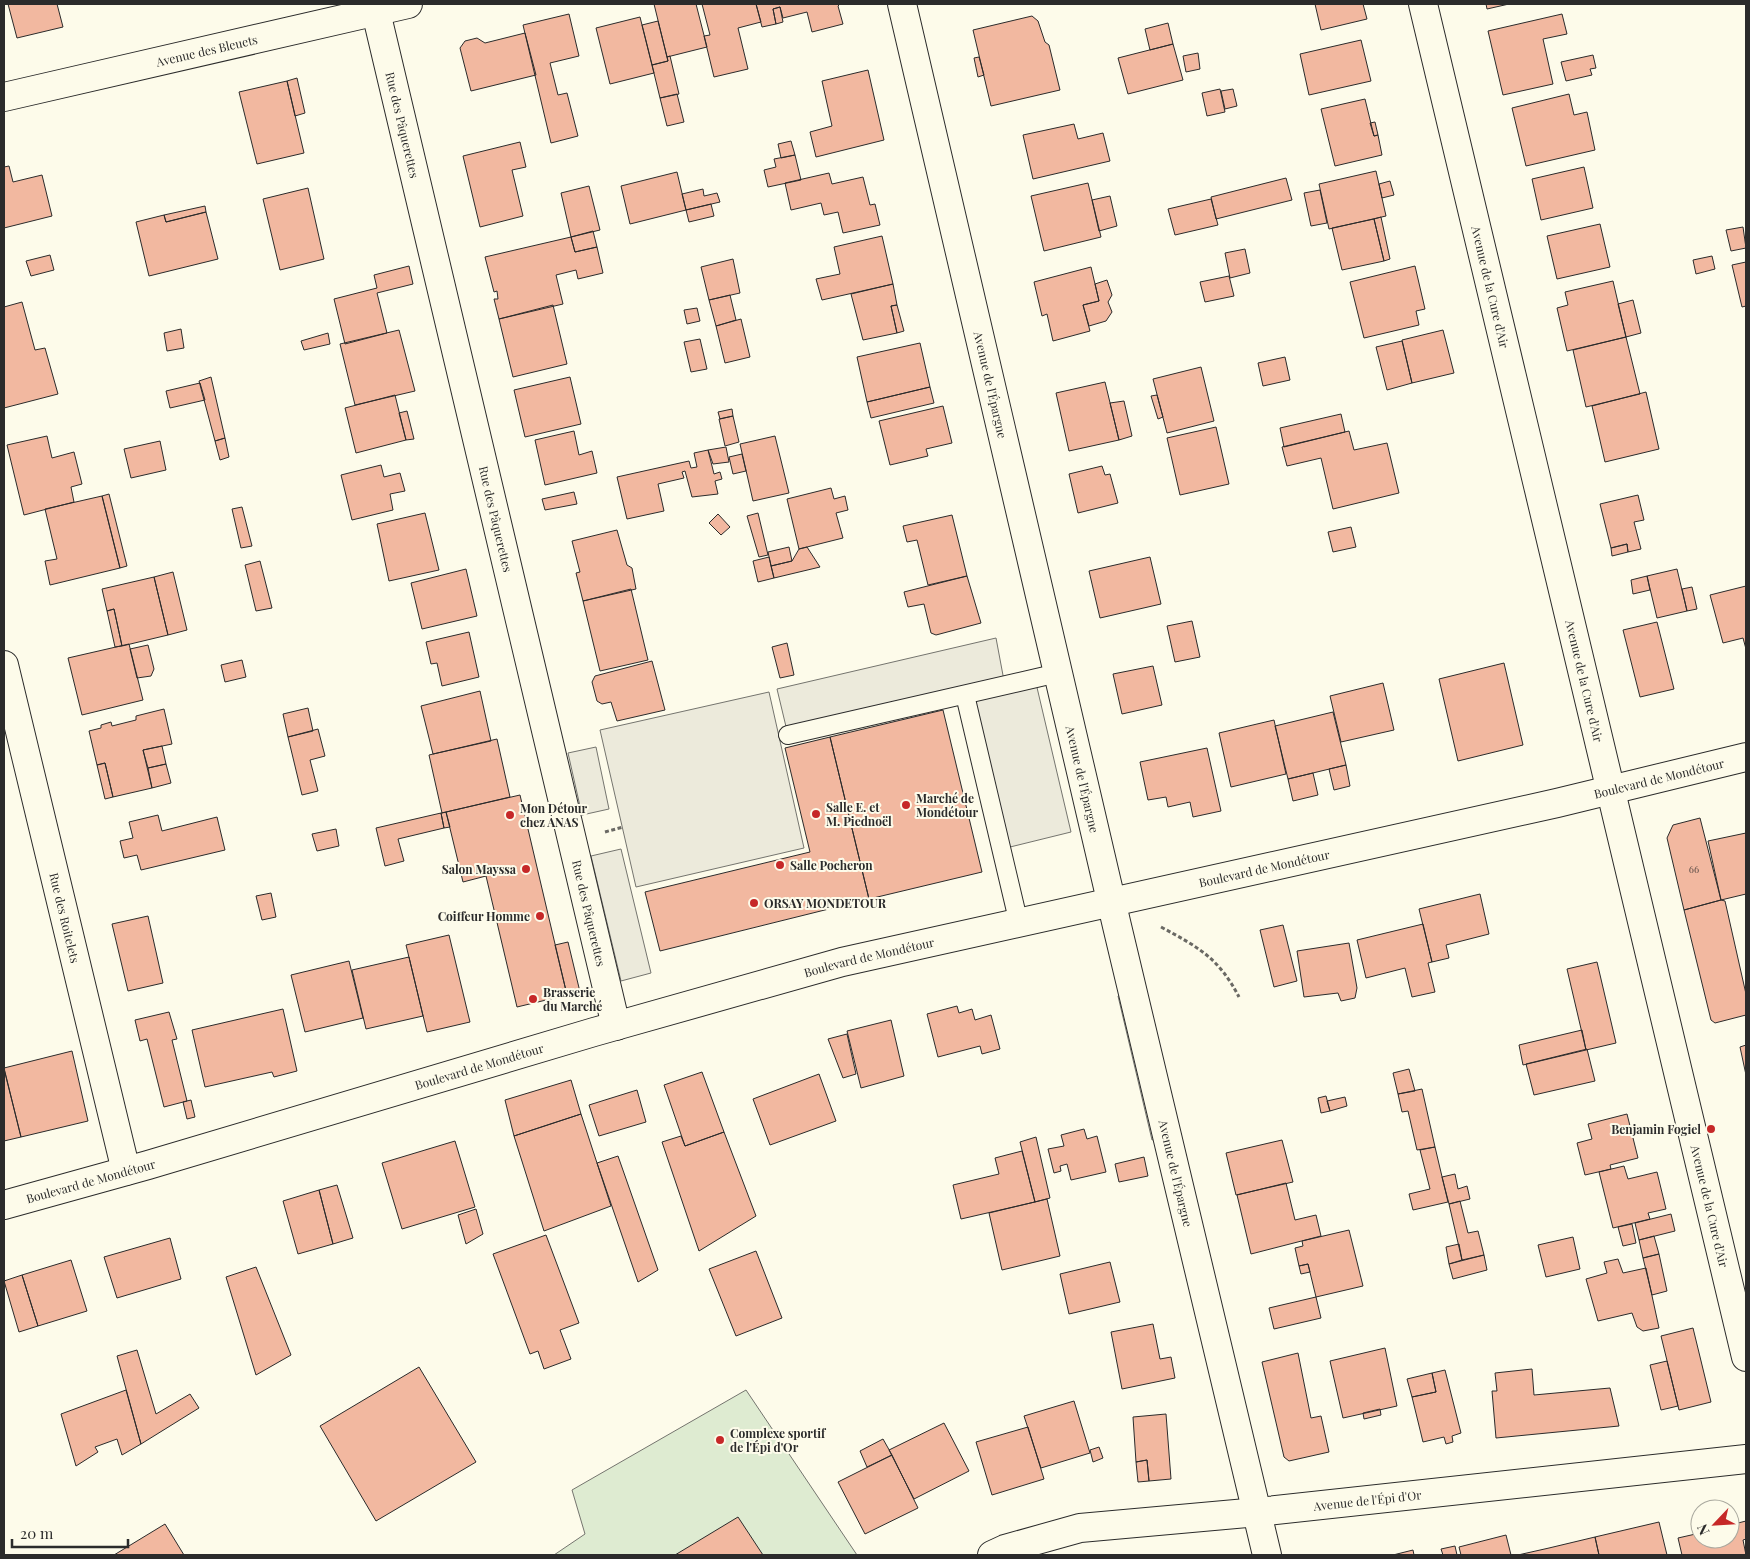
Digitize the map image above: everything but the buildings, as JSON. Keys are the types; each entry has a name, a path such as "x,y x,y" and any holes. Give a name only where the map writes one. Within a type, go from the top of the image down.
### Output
{"street":[{"name":"Avenue des Bleuets","path":"4,97 408,4"},
{"name":"Avenue de l'Épargne","path":"902,4 1267,1555"},
{"name":"Avenue de la Cure d'Air","path":"1423,4 1746,1358"},
{"name":"Rue des Pâquerettes","path":"376,12 616,1026"},
{"name":"Rue des Roitelets","path":"4,665 126,1171"},
{"name":"Boulevard de Mondétour","path":"4,1205 842,962 1019,924 1611,790 1746,757"},
{"name":"Avenue de l'Épi d'Or","path":"992,1555 1005,1549 1080,1528 1258,1512 1746,1459"}],"lane":[{"path":"788,735 1058,673"},
{"path":"965,695 1019,924"}],"path":[{"path":"1168,890 1175,910 1155,924 1200,948 1229,977 1239,997"}],"green space":[{"name":"Complexe sportif de l'Épi d'Or","path":"746,1390 857,1555 554,1555 585,1534 572,1490"}],"shaded area":[{"path":"996,638 1005,686 1035,679 1071,832 1002,849 965,695 788,735 777,689"},
{"path":"769,692 804,848 636,887 600,730"},
{"path":"596,747 609,809 582,815 568,753"},
{"path":"621,849 651,973 621,981 591,856"},
{"path":"1129,993 1164,1136 1152,1140 1118,996"}],"place":[{"name":"Marché de Mondétour","path":"906,805"},
{"name":"Salle E. et M. Piednoël","path":"816,814"},
{"name":"Mon Détour chez ANAS","path":"510,815"},
{"name":"Salle Pocheron","path":"780,865"},
{"name":"Salon Mayssa","path":"526,869"},
{"name":"ORSAY MONDETOUR","path":"754,903"},
{"name":"Coiffeur Homme","path":"540,916"},
{"name":"Brasserie du Marché","path":"533,999"},
{"name":"Benjamin Fogiel","path":"1711,1129"},
{"name":"Complexe sportif de l'Épi d'Or","path":"720,1440"}]}
